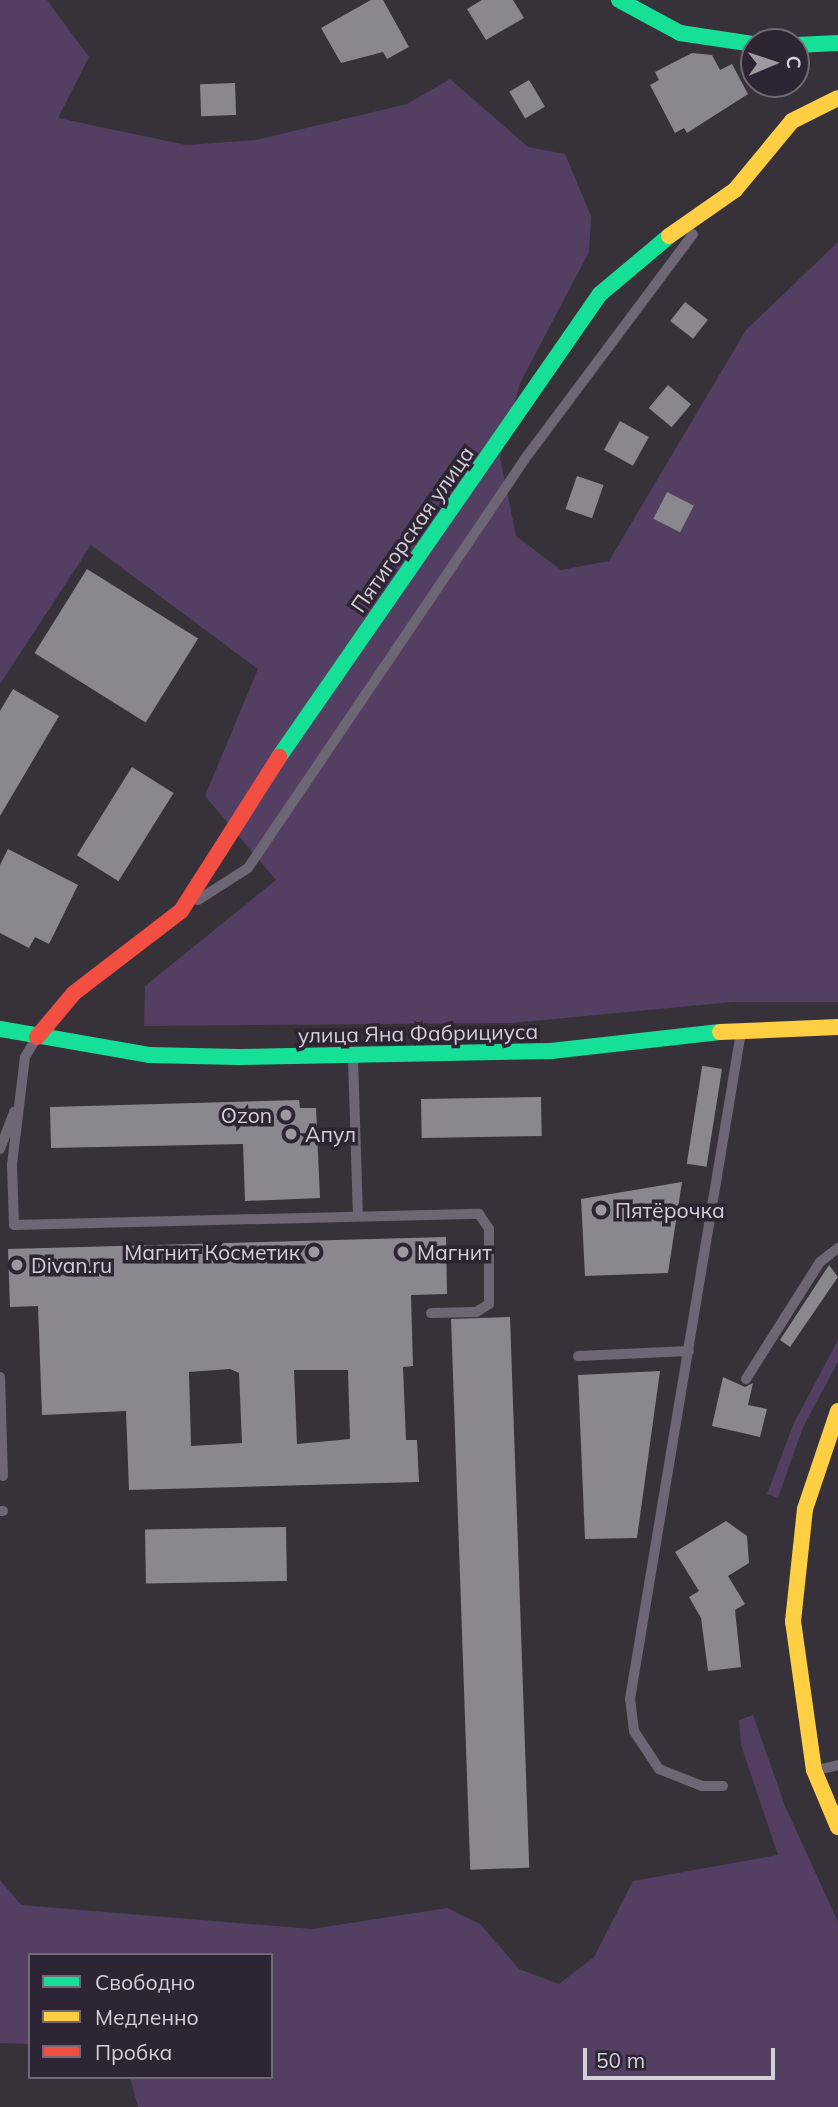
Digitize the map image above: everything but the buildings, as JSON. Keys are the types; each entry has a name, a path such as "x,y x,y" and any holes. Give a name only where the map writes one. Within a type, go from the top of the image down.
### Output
{"street":[{"path":"619,0 680,33 740,42"},
{"path":"810,44 838,43"},
{"name":"Пятигорская улица","path":"37,1037 74,993 181,911 270,769 600,294 630,262 716,206 792,121 838,98"},
{"name":"улица Яна Фабрициуса","path":"0,1029 149,1055 352,1055 551,1051 742,1029 838,1027"},
{"path":"838,1411 812,1482 796,1567 799,1695 814,1770 838,1827"}],"lane":[{"name":"Пятигорская улица","path":"181,911 248,868 524,460 716,206"},
{"path":"723,1786 702,1786 659,1769 634,1731 630,1699 742,1029"},
{"path":"37,1037 25,1058 20,1097 14,1225 472,1212 486,1220 489,1304 476,1312 431,1313"},
{"path":"352,1055 358,1215"},
{"path":"0,1149 20,1097"},
{"path":"746,1379 820,1262 838,1248"},
{"path":"578,1356 689,1350"},
{"path":"0,1377 3,1476"},
{"path":"814,1770 838,1765"}],"shaded area":[{"path":"0,0 47,0 89,57 58,118 186,145 256,140 407,104 450,79 528,147 565,154 591,216 589,252 520,383 500,457 516,536 561,570 609,561 746,330 838,242 838,1002 732,1002 512,1023 144,1026 145,986 276,880 205,796 258,669 91,545 0,684"},
{"path":"838,1340 838,1362 803,1427 778,1498 767,1494 794,1423"},
{"path":"753,1715 785,1806 838,1922 838,2107 138,2107 131,2079 273,2079 273,1953 28,1953 28,2044 0,2043 0,1880 21,1905 312,1929 447,1908 480,1924 519,1969 559,1984 594,1957 633,1881 778,1855 741,1745 739,1720"}],"traffic: fast":[{"path":"619,0 680,33 740,42"},
{"path":"810,44 838,43"},
{"path":"279,757 600,294 669,236"},
{"path":"0,1029 149,1055 238,1057 551,1051 720,1032"}],"traffic: slow":[{"path":"669,236 735,190 792,121 838,98"},
{"path":"720,1032 838,1027"},
{"path":"838,1411 805,1509 793,1621 814,1770 838,1827"}],"traffic: jam":[{"path":"37,1037 74,993 181,911 279,757"}],"place":[{"name":"Ozon","path":"286,1115"},
{"name":"Апул","path":"291,1134"},
{"name":"Пятёрочка","path":"601,1210"},
{"name":"Магнит Косметик","path":"314,1252"},
{"name":"Магнит","path":"403,1252"},
{"name":"Divan.ru","path":"17,1265"}]}
